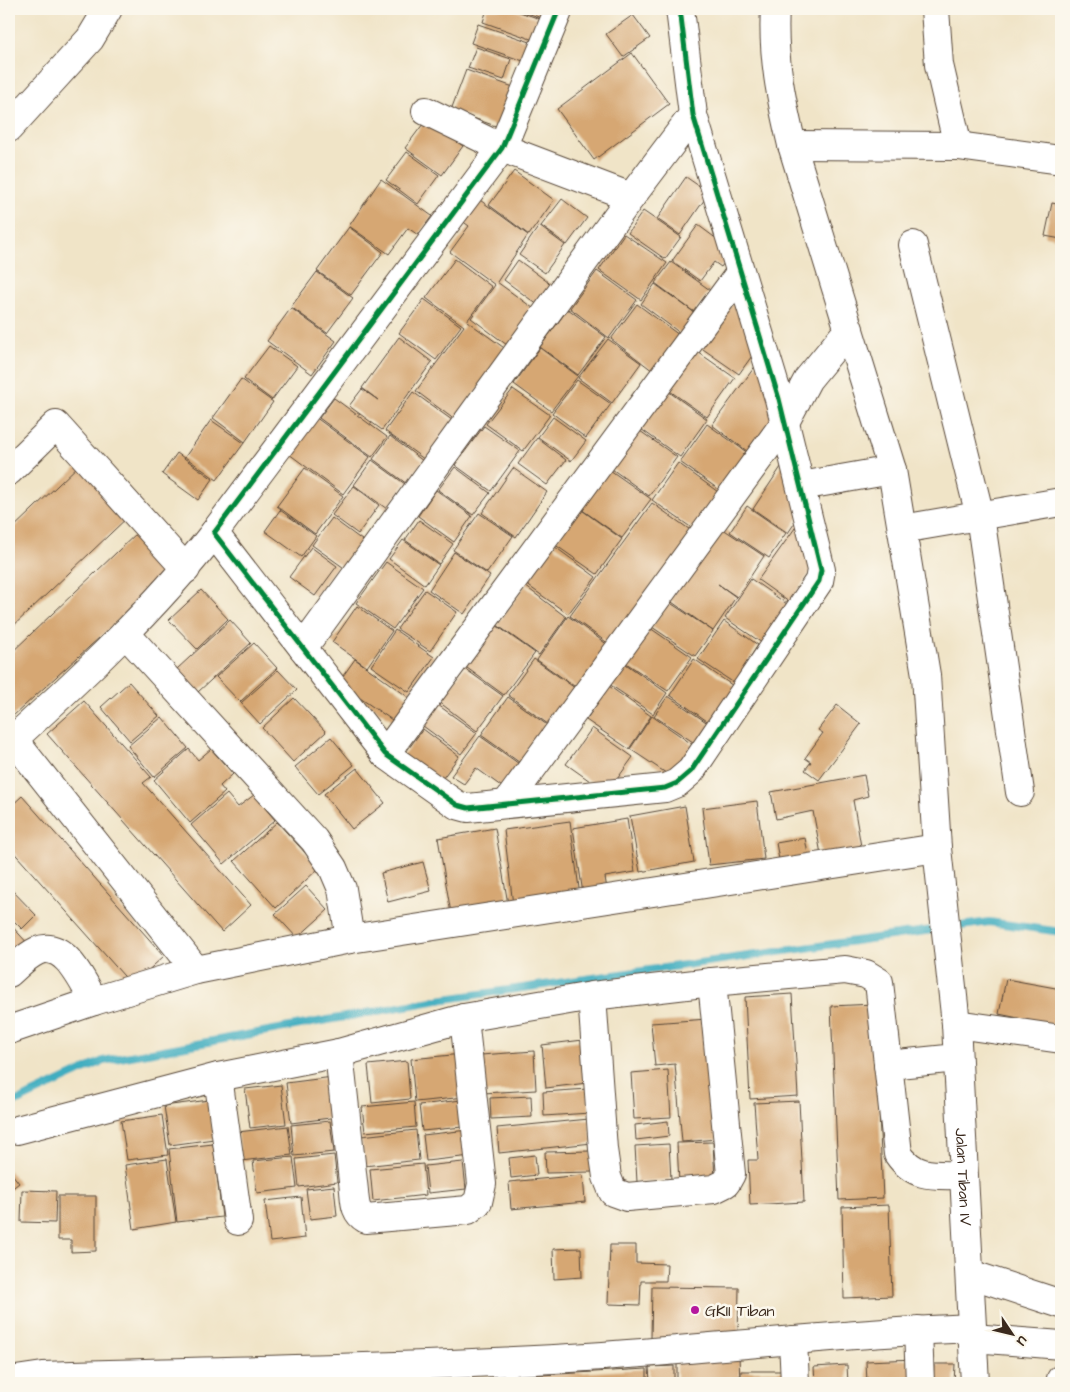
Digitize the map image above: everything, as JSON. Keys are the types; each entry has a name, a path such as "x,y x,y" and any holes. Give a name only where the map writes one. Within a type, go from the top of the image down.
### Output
{"main road":[{"path":"9,128 90,39 108,9"},
{"path":"196,970 10,739 124,633 186,569 214,533 502,148 559,9"},
{"path":"214,533 385,754 457,805 468,808 665,788 677,783 691,771 819,581 821,570 779,398 693,116 680,9"},
{"name":"Jalan Tiban IV","path":"775,9 774,38 778,78 792,145 892,470 926,675 938,859 956,1024 975,1383"},
{"path":"935,9 939,65 958,146"},
{"path":"426,111 502,148 631,196"},
{"path":"303,648 631,196 693,116"},
{"path":"792,145 958,146 1061,160"},
{"path":"913,245 980,516 1020,792"},
{"path":"385,754 740,273"},
{"path":"506,804 784,424 808,379 849,329"},
{"path":"9,471 56,425 186,569"},
{"path":"801,486 892,470"},
{"path":"902,528 1061,502"},
{"path":"124,633 314,840 332,868 342,890 350,938"},
{"path":"9,1030 94,1001 196,970 350,938 938,859"},
{"path":"9,974 38,951 50,950 60,953 71,963 94,1001"},
{"path":"17,1130 218,1077 339,1053 464,1018 592,996 712,982 845,970 866,974 879,982 898,1154 906,1165 916,1172 929,1175 963,1175"},
{"path":"592,996 603,1150 607,1177 613,1192 626,1197 714,1189 726,1183 731,1174 712,982"},
{"path":"339,1053 354,1191 357,1211 360,1216 366,1219 468,1210 478,1202 482,1184 464,1018"},
{"path":"956,1024 1061,1039"},
{"path":"888,1065 957,1058"},
{"path":"218,1077 238,1221"},
{"path":"970,1274 1061,1304"},
{"path":"918,1330 920,1383"},
{"path":"9,1382 412,1374 918,1330 972,1333 1061,1345"},
{"path":"793,1340 795,1383"},
{"path":"1060,1383 1061,1379"}],"building":[{"path":"487,9 511,9 546,21 539,42 483,22"},
{"path":"515,9 549,9 545,19"},
{"path":"633,15 650,38 623,57 606,34"},
{"path":"478,24 536,44 529,63 471,43"},
{"path":"476,47 511,59 504,80 468,68"},
{"path":"632,53 669,104 594,160 557,109"},
{"path":"466,70 516,88 501,128 451,110"},
{"path":"426,120 463,146 442,175 405,148"},
{"path":"407,152 439,175 418,204 386,180"},
{"path":"514,171 554,200 529,235 489,205"},
{"path":"686,177 709,193 680,235 657,219"},
{"path":"381,179 432,216 418,235 408,228 389,254 349,226"},
{"path":"473,195 528,235 497,282 537,311 511,348 471,318 495,285 450,252 469,226 457,217"},
{"path":"562,199 587,218 567,245 541,226"},
{"path":"1052,203 1061,205 1061,239 1045,236"},
{"path":"643,211 681,237 665,259 628,233"},
{"path":"698,225 733,251 721,267 714,262 700,281 672,261"},
{"path":"539,226 565,245 545,273 519,255"},
{"path":"349,227 383,252 351,295 317,271"},
{"path":"624,234 667,263 641,300 599,270"},
{"path":"455,259 492,287 467,321 507,350 455,420 416,391 464,326 426,298"},
{"path":"518,260 556,288 542,308 504,280"},
{"path":"671,262 710,290 694,312 655,283"},
{"path":"597,271 637,300 609,338 570,308"},
{"path":"317,272 353,298 327,333 291,307"},
{"path":"655,284 702,318 688,339 641,304"},
{"path":"740,294 759,346 739,374 700,347"},
{"path":"424,299 461,326 436,360 399,333"},
{"path":"637,304 683,338 657,374 611,339"},
{"path":"291,308 336,341 312,374 267,341"},
{"path":"568,309 606,337 578,375 540,347"},
{"path":"399,337 432,362 382,430 349,406 362,389 378,400 362,388"},
{"path":"608,339 641,363 612,403 578,378"},
{"path":"269,346 297,366 272,400 244,379"},
{"path":"540,348 578,376 551,411 514,384"},
{"path":"695,350 735,378 707,417 667,389"},
{"path":"759,361 780,421 755,457 712,425"},
{"path":"241,379 273,402 245,442 213,418"},
{"path":"577,380 611,404 586,438 552,413"},
{"path":"513,389 550,415 523,451 486,424"},
{"path":"665,389 707,419 680,457 638,427"},
{"path":"413,392 456,423 428,462 385,431"},
{"path":"334,398 387,437 372,457 319,418"},
{"path":"315,417 370,457 343,494 289,454"},
{"path":"553,417 586,441 571,461 538,437"},
{"path":"211,420 244,443 217,480 185,457"},
{"path":"707,424 755,458 728,496 680,462"},
{"path":"484,426 520,451 491,491 455,465"},
{"path":"640,431 677,457 649,496 612,469"},
{"path":"390,436 423,461 407,484 373,459"},
{"path":"537,438 566,460 547,485 518,464"},
{"path":"177,453 213,479 198,500 162,474"},
{"path":"787,458 802,512 788,533 753,509"},
{"path":"372,460 405,484 387,509 354,485"},
{"path":"82,462 131,514 9,630 9,532"},
{"path":"678,463 725,497 699,533 652,500"},
{"path":"455,467 490,493 473,515 438,490"},
{"path":"305,468 343,496 315,534 277,506"},
{"path":"513,468 547,492 516,537 482,513"},
{"path":"607,468 651,499 622,538 578,507"},
{"path":"354,486 379,505 358,534 332,515"},
{"path":"436,490 472,516 454,542 418,516"},
{"path":"652,503 696,534 609,644 570,616"},
{"path":"747,506 786,533 769,558 730,532"},
{"path":"579,508 622,539 597,574 554,544"},
{"path":"280,510 316,536 301,557 265,531"},
{"path":"479,513 513,536 487,573 453,550"},
{"path":"332,518 366,543 347,570 312,545"},
{"path":"419,520 453,544 439,564 405,540"},
{"path":"800,521 815,566 789,602 758,580"},
{"path":"720,527 764,556 737,597 718,584 736,597 713,631 669,600"},
{"path":"139,531 175,569 13,716 9,711 9,655"},
{"path":"403,540 439,565 425,585 389,559"},
{"path":"551,544 596,577 568,614 523,582"},
{"path":"311,547 337,566 315,596 289,577"},
{"path":"454,552 490,576 464,614 429,590"},
{"path":"386,562 423,588 393,629 356,603"},
{"path":"751,579 797,611 771,649 725,618"},
{"path":"525,586 566,617 539,655 497,625"},
{"path":"201,590 228,619 197,649 169,620"},
{"path":"425,590 457,612 430,651 397,629"},
{"path":"669,602 713,631 695,656 652,627"},
{"path":"357,606 392,631 367,667 332,642"},
{"path":"568,616 612,648 581,691 537,660"},
{"path":"230,620 251,643 198,692 177,669"},
{"path":"724,621 758,645 747,662 756,668 743,689 698,659"},
{"path":"493,623 535,653 504,695 463,665"},
{"path":"650,628 692,657 668,691 626,663"},
{"path":"395,630 434,657 409,692 371,666"},
{"path":"254,643 277,668 240,702 216,677"},
{"path":"355,659 411,699 395,722 338,683"},
{"path":"534,659 582,693 556,730 508,695"},
{"path":"694,659 742,692 717,728 670,695"},
{"path":"623,662 667,693 653,714 609,684"},
{"path":"464,668 503,696 477,731 439,702"},
{"path":"278,670 297,690 260,724 241,703"},
{"path":"129,682 159,716 130,741 101,707"},
{"path":"609,686 651,716 629,749 586,720"},
{"path":"668,696 715,728 702,748 654,716"},
{"path":"508,697 550,727 523,765 481,735"},
{"path":"294,698 326,732 293,762 262,728"},
{"path":"84,701 151,777 143,783 251,905 222,932 47,734"},
{"path":"438,705 477,733 461,754 423,726"},
{"path":"837,705 861,724 819,780 805,770 811,762 805,758 823,733 818,730"},
{"path":"652,716 696,747 675,779 630,749"},
{"path":"162,717 188,748 154,777 128,746"},
{"path":"592,728 633,757 607,793 566,764"},
{"path":"423,729 459,756 440,782 403,756"},
{"path":"480,736 522,766 505,789 476,768 464,784 451,776"},
{"path":"331,737 354,765 318,794 295,767"},
{"path":"189,749 198,760 211,749 233,774 220,786 225,792 190,823 154,780"},
{"path":"357,768 385,803 352,829 324,794"},
{"path":"864,775 868,796 853,800 863,858 823,865 813,811 776,819 771,792"},
{"path":"227,794 238,807 254,795 275,820 224,864 191,825"},
{"path":"22,796 164,956 132,985 9,847 9,808"},
{"path":"757,801 764,859 709,865 702,808"},
{"path":"685,806 694,862 640,872 630,816"},
{"path":"627,819 635,872 605,877 608,896 584,900 573,828"},
{"path":"570,821 580,896 513,905 504,830"},
{"path":"277,822 319,868 276,908 234,861"},
{"path":"495,828 508,904 451,913 438,838"},
{"path":"805,838 809,860 780,865 776,843"},
{"path":"423,862 431,891 388,902 381,873"},
{"path":"306,886 328,910 297,938 275,914"},
{"path":"9,887 36,915 22,929 9,916"},
{"path":"9,923 30,946 9,966"},
{"path":"1006,979 1061,989 1061,1027 999,1014"},
{"path":"792,994 798,1096 750,1099 745,997"},
{"path":"874,1004 883,1198 839,1200 831,1006"},
{"path":"708,1019 717,1139 682,1142 675,1064 655,1066 651,1023"},
{"path":"583,1040 587,1083 546,1088 542,1045"},
{"path":"534,1051 536,1090 483,1093 481,1055"},
{"path":"462,1054 466,1097 415,1102 411,1059"},
{"path":"407,1061 410,1099 372,1103 368,1065"},
{"path":"668,1070 671,1117 634,1119 631,1073"},
{"path":"333,1077 338,1117 291,1123 286,1083"},
{"path":"281,1085 286,1124 250,1128 245,1089"},
{"path":"588,1089 590,1113 544,1116 543,1092"},
{"path":"531,1096 532,1117 491,1119 490,1098"},
{"path":"470,1099 473,1126 422,1131 419,1105"},
{"path":"209,1100 214,1139 170,1145 164,1106"},
{"path":"799,1101 804,1202 750,1205 748,1160 758,1160 754,1103"},
{"path":"414,1102 416,1127 365,1132 362,1107"},
{"path":"162,1115 168,1155 127,1160 121,1121"},
{"path":"589,1119 592,1143 499,1153 497,1128"},
{"path":"330,1121 334,1152 294,1156 291,1125"},
{"path":"668,1121 669,1136 636,1140 635,1125"},
{"path":"288,1126 292,1155 241,1161 238,1132"},
{"path":"416,1130 419,1160 364,1166 361,1136"},
{"path":"468,1130 471,1156 426,1161 423,1135"},
{"path":"713,1142 715,1181 679,1183 677,1143"},
{"path":"213,1144 222,1217 177,1222 169,1149"},
{"path":"669,1144 671,1179 637,1182 635,1146"},
{"path":"591,1151 592,1172 546,1173 545,1152"},
{"path":"334,1155 337,1182 299,1187 296,1159"},
{"path":"535,1155 537,1175 511,1178 509,1158"},
{"path":"293,1157 297,1188 257,1193 253,1161"},
{"path":"167,1159 176,1222 134,1229 125,1165"},
{"path":"463,1162 466,1189 428,1193 425,1166"},
{"path":"423,1164 426,1195 373,1201 370,1169"},
{"path":"9,1170 19,1183 9,1191"},
{"path":"583,1175 585,1202 511,1209 509,1182"},
{"path":"334,1186 337,1216 310,1219 306,1189"},
{"path":"22,1190 56,1191 55,1223 21,1222"},
{"path":"58,1196 96,1196 96,1251 71,1252 71,1240 58,1240"},
{"path":"301,1197 305,1238 270,1242 265,1201"},
{"path":"889,1205 892,1296 844,1298 842,1207"},
{"path":"610,1245 636,1245 636,1263 667,1264 666,1281 641,1281 640,1305 608,1304"},
{"path":"581,1248 582,1277 554,1279 553,1249"},
{"name":"GKII Tiban","path":"652,1287 739,1288 738,1339 651,1338"},
{"path":"739,1356 740,1383 677,1383 677,1357"},
{"path":"915,1359 915,1383 867,1383 866,1361"},
{"path":"934,1364 955,1364 954,1383 933,1383"},
{"path":"847,1365 848,1383 815,1383 814,1367"},
{"path":"674,1366 674,1383 650,1383 649,1367"},
{"path":"647,1369 647,1383 524,1383 523,1376"},
{"path":"741,1371 784,1371 784,1383 741,1383"}],"waterway":[{"path":"9,1105 103,1061 438,1000 989,922 1061,932"}],"cycle path":[{"path":"559,9 502,148 214,533 385,754 457,805 468,808 665,788 677,783 691,771 819,581 821,570 779,399 693,115 680,9"}],"place":[{"name":"GKII Tiban","path":"695,1310"}]}
